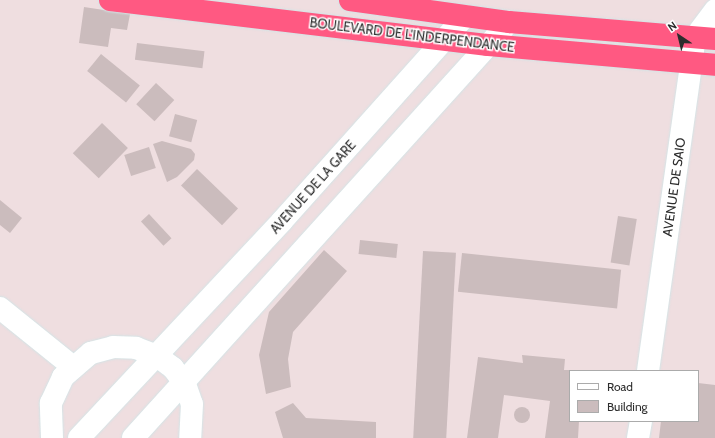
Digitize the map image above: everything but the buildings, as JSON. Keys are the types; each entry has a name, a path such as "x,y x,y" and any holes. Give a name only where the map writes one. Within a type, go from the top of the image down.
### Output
{"highway":[{"name":"BOULEVARD DE L'INDERPENDANCE","path":"110,0 488,45 715,66"},
{"name":"BOULEVARD DE L'INDERPENDANCE","path":"350,0 413,4 466,16 509,22 705,38"}],"street":[{"name":"AVENUE DE SAIO","path":"648,370 692,63 705,38 715,10"},
{"name":"AVENUE DE LA GARE","path":"79,438 157,356 446,40 466,16"},
{"path":"133,438 185,384 509,22"},
{"path":"0,308 72,366"},
{"path":"52,438 51,403 56,389 72,366 91,353 113,347 136,348 157,356 185,384 192,404 190,438"},
{"path":"638,438 641,422"}]}
